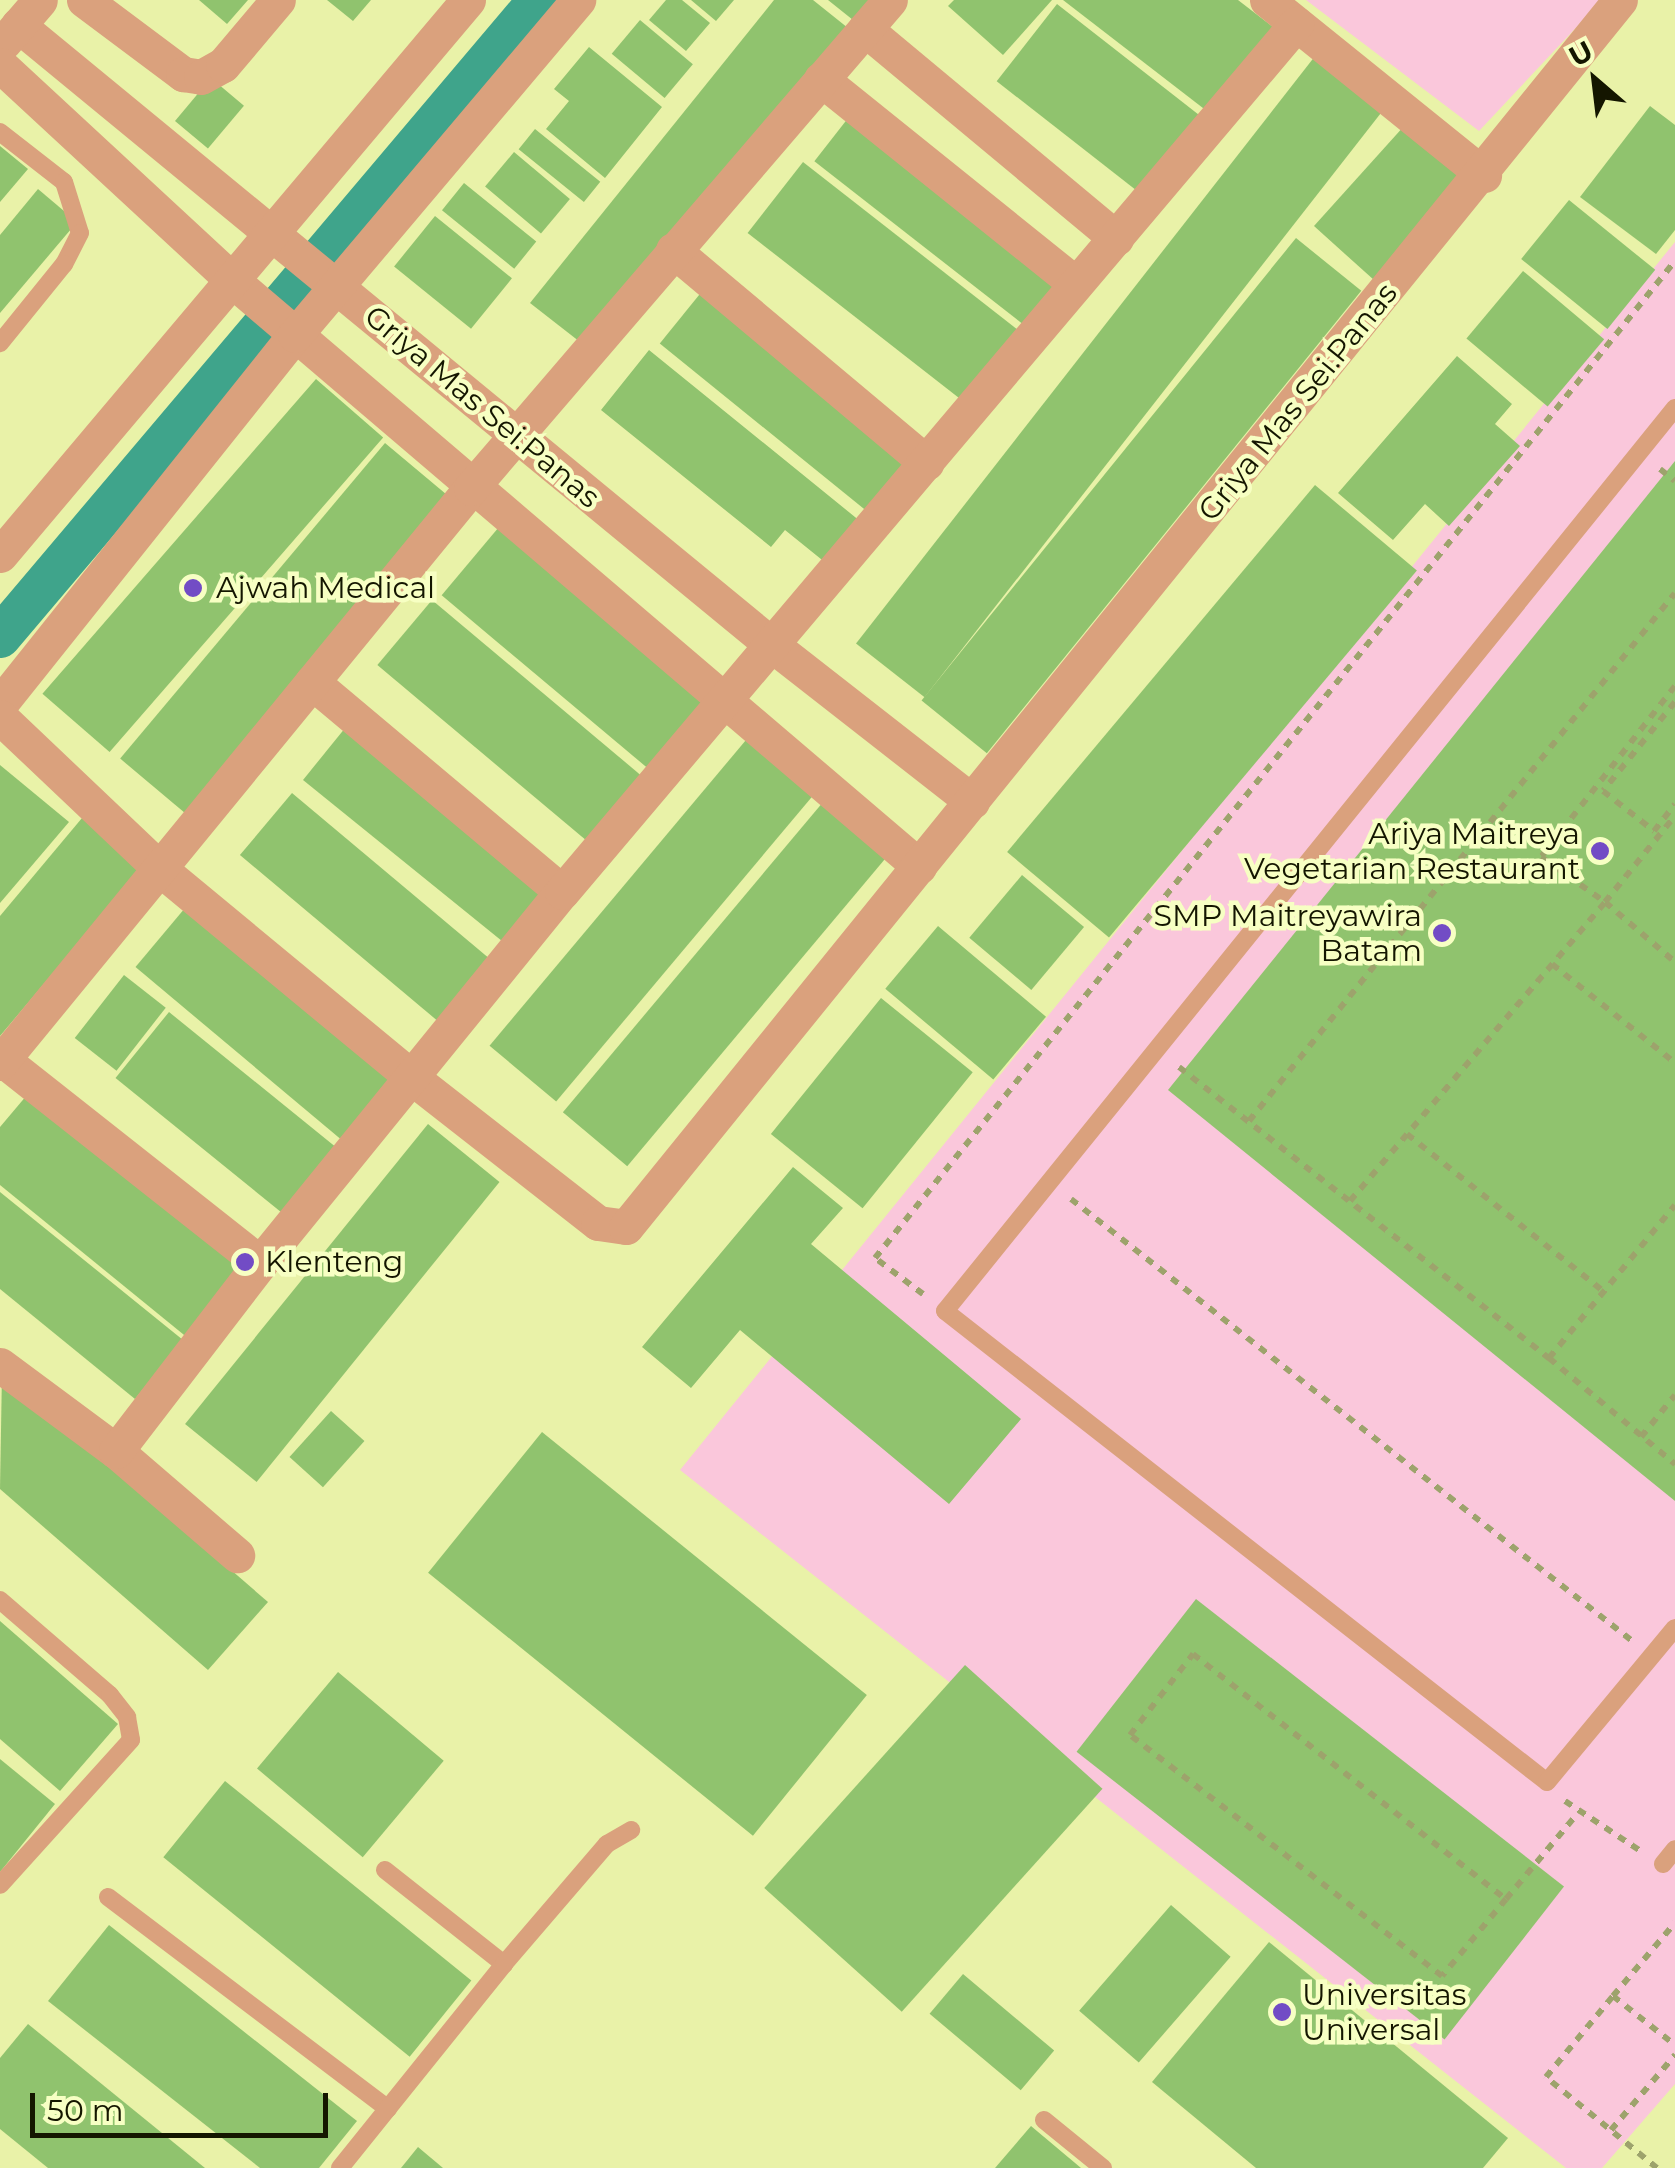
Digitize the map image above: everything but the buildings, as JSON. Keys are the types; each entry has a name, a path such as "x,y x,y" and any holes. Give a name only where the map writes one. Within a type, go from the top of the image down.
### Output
{"street":[{"path":"84,0 183,74 201,77 223,65 278,0"},
{"path":"0,554 286,247 468,0"},
{"path":"0,704 290,330 578,0"},
{"path":"260,1263 1,1061 471,488 890,0"},
{"path":"1267,0 1484,175"},
{"name":"Griya Mas Sei.Panas","path":"411,1077 598,1223 613,1230 639,1217 919,866 1484,175 1620,0"},
{"name":"Griya Mas Sei.Panas","path":"19,24 772,645 972,802"},
{"path":"116,1451 260,1263 562,892 1296,24"},
{"path":"865,29 1116,238"},
{"path":"0,66 245,291 471,488 721,704 919,866"},
{"path":"820,78 1076,284"},
{"path":"673,250 926,463"},
{"path":"312,682 562,892"},
{"path":"0,717 160,869 411,1077"},
{"path":"0,1365 116,1451 237,1555"}],"lane":[{"path":"0,132 64,182 80,233 64,264 0,342"},
{"path":"1675,408 945,1311 1547,1782 1675,1628"},
{"path":"0,1600 110,1696 127,1717 130,1740 0,1886"},
{"path":"340,2168 504,1964 608,1844 632,1830"},
{"path":"1663,1864 1675,1849"},
{"path":"385,1870 504,1964"},
{"path":"108,1897 388,2109"},
{"path":"1044,2120 1103,2168"}],"path":[{"path":"945,1311 875,1258 1675,261"},
{"path":"1249,1121 1675,593"},
{"path":"1675,686 1540,856 1605,902 1675,962"},
{"path":"1675,702 1603,791 1654,831 1675,804"},
{"path":"1350,1201 1675,816"},
{"path":"1552,964 1675,1063"},
{"path":"1158,1050 1549,1358 1675,1464"},
{"path":"1407,1134 1604,1292"},
{"path":"1050,1183 1651,1656"},
{"path":"1549,1358 1675,1205"},
{"path":"1641,1436 1675,1395"},
{"path":"1506,1899 1192,1654 1130,1734 1442,1976 1578,1813"},
{"path":"1547,1782 1578,1813 1663,1864"},
{"path":"1657,2168 1546,2077 1675,1922"},
{"path":"1613,1996 1675,2045"},
{"path":"1611,2130 1675,2055"}],"shaded area":[{"path":"1306,0 1602,0 1479,131"},
{"path":"1675,242 1675,2084 1602,2168 1566,2168 680,1470"}],"waterway":[{"path":"0,637 539,0"}],"place":[{"name":"Ajwah Medical","path":"193,588"},
{"name":"Ariya Maitreya Vegetarian Restaurant","path":"1600,851"},
{"name":"SMP Maitreyawira Batam","path":"1442,933"},
{"name":"Klenteng","path":"245,1262"},
{"name":"Universitas Universal","path":"1282,2012"}]}
